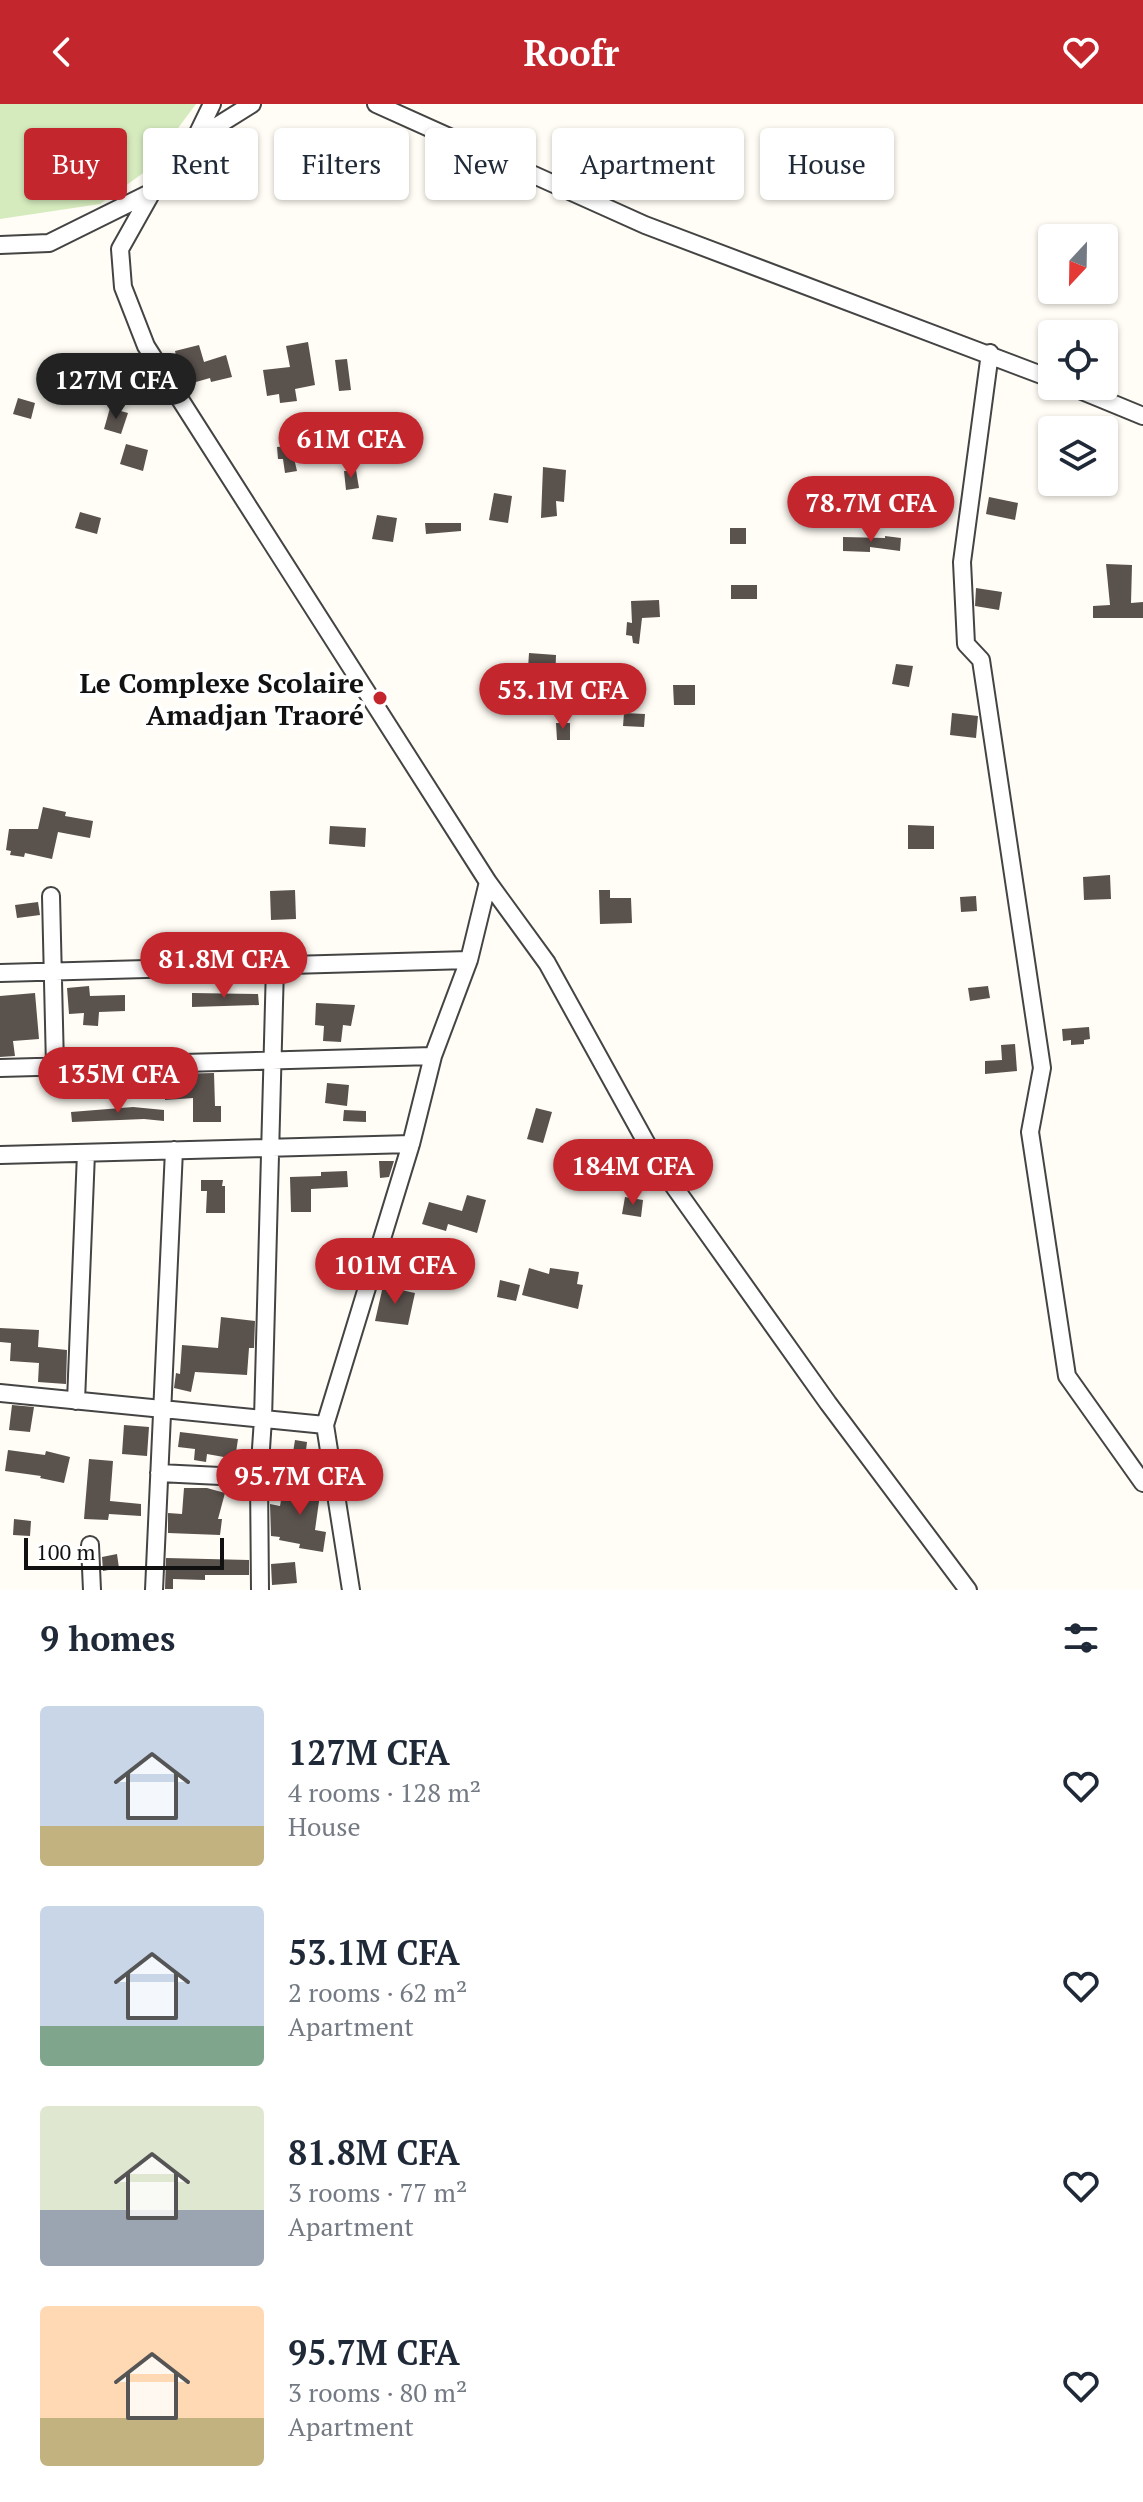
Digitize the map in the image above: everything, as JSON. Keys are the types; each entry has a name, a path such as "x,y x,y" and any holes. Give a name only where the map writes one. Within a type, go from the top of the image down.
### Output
{"street":[{"path":"200,128 212,104"},
{"path":"213,128 252,104"},
{"path":"376,104 645,225 1038,373"},
{"path":"0,245 49,243 143,196"},
{"path":"148,200 120,249 123,287 146,346 488,882 547,963 658,1164 828,1403 968,1590"},
{"path":"990,353 962,562 966,644 981,660 1042,1068 1030,1132 1067,1376 1143,1483"},
{"path":"1104,400 1143,416"},
{"path":"351,1590 325,1425 411,1144 433,1056 469,960 488,882"},
{"path":"51,896 55,1066"},
{"path":"0,973 469,960"},
{"path":"260,1590 259,1478 275,966"},
{"path":"0,1068 433,1056"},
{"path":"0,1155 411,1144"},
{"path":"154,1590 174,1150"},
{"path":"76,1401 86,1153"},
{"path":"0,1393 325,1425"},
{"path":"159,1473 259,1478"},
{"path":"90,1545 92,1590"}],"green space":[{"path":"0,104 196,104 178,128 143,128 143,173 127,185 127,128 24,128 24,200 106,200 100,204 0,219"}],"building":[{"path":"308,342 315,385 295,389 297,401 280,403 279,394 267,396 263,370 290,367 286,346"},
{"path":"199,345 204,362 226,355 232,377 211,382 210,378 189,384 183,364 178,365 175,351"},
{"path":"347,359 351,390 339,391 335,360"},
{"path":"18,398 35,403 31,419 13,414"},
{"path":"110,408 128,413 121,434 104,429"},
{"path":"360,429 364,446 341,450 338,433"},
{"path":"126,444 148,450 143,471 120,464"},
{"path":"305,444 307,456 294,458 297,471 285,473 283,459 278,459 277,447"},
{"path":"543,467 566,470 564,502 556,501 557,516 541,518"},
{"path":"356,470 359,488 346,490 344,471"},
{"path":"494,493 512,496 508,523 489,520"},
{"path":"989,497 1018,503 1015,520 986,514"},
{"path":"80,512 101,518 97,534 75,528"},
{"path":"377,515 397,518 393,542 372,539"},
{"path":"425,523 461,523 461,531 426,534"},
{"path":"730,528 746,528 746,544 730,544"},
{"path":"843,537 901,538 900,551 870,547 870,552 843,551"},
{"path":"1106,564 1132,565 1131,603 1143,602 1143,618 1093,618 1093,606 1110,605"},
{"path":"731,585 757,585 757,599 731,599"},
{"path":"976,588 1002,592 999,610 975,606"},
{"path":"659,600 660,617 642,618 639,644 633,643 632,636 626,635 627,622 632,623 631,601"},
{"path":"529,653 556,655 555,685 527,684"},
{"path":"896,664 913,666 909,687 892,684"},
{"path":"673,685 695,685 695,705 674,705"},
{"path":"624,713 645,714 644,727 623,726"},
{"path":"952,713 978,716 976,738 950,735"},
{"path":"556,723 570,723 570,740 557,740"},
{"path":"43,807 66,812 65,816 93,821 90,838 58,832 52,859 25,853 24,857 10,855 11,851 6,850 9,829 38,829"},
{"path":"908,825 934,826 934,849 908,849"},
{"path":"330,826 366,828 365,847 329,844"},
{"path":"1110,875 1111,899 1084,900 1083,877"},
{"path":"295,890 296,919 271,920 270,891"},
{"path":"599,890 610,890 610,898 631,898 632,923 600,924"},
{"path":"976,896 977,911 961,912 960,897"},
{"path":"38,902 40,915 17,918 15,905"},
{"path":"89,986 90,996 125,995 125,1011 99,1012 98,1026 83,1025 84,1013 69,1014 67,988"},
{"path":"988,986 990,998 970,1001 968,988"},
{"path":"35,993 39,1039 13,1041 15,1056 0,1057 0,996"},
{"path":"192,993 258,994 259,1005 192,1007"},
{"path":"316,1003 355,1005 351,1026 343,1025 341,1042 323,1041 324,1026 315,1025"},
{"path":"1089,1027 1090,1039 1084,1040 1084,1044 1071,1045 1071,1040 1063,1041 1062,1029"},
{"path":"1015,1044 1017,1071 985,1074 985,1061 1002,1060 1001,1045"},
{"path":"214,1073 215,1106 221,1106 221,1122 193,1122 193,1098 165,1100 165,1090 171,1089 171,1074"},
{"path":"327,1083 349,1085 347,1106 325,1103"},
{"path":"133,1107 164,1110 164,1121 72,1122 71,1112"},
{"path":"536,1108 552,1112 543,1143 527,1139"},
{"path":"344,1110 366,1111 366,1122 343,1121"},
{"path":"379,1161 394,1161 389,1177 380,1178"},
{"path":"347,1171 348,1187 311,1189 311,1212 291,1212 290,1177"},
{"path":"201,1180 223,1180 225,1213 206,1213 207,1191 201,1191"},
{"path":"467,1195 486,1200 477,1233 448,1224 446,1231 422,1224 429,1202 462,1211"},
{"path":"625,1197 643,1200 641,1217 622,1214"},
{"path":"529,1268 549,1274 550,1268 579,1272 577,1284 583,1285 578,1309 522,1295"},
{"path":"500,1280 520,1285 516,1301 497,1297"},
{"path":"383,1286 415,1293 408,1325 375,1321"},
{"path":"221,1317 255,1321 254,1348 249,1348 247,1375 195,1372 191,1392 174,1388 176,1373 180,1374 182,1345 218,1348"},
{"path":"0,1328 39,1330 38,1347 67,1350 66,1384 38,1382 39,1363 10,1361 11,1343 0,1342"},
{"path":"12,1405 34,1407 30,1432 9,1430"},
{"path":"124,1425 149,1427 147,1456 122,1454"},
{"path":"180,1432 238,1439 235,1459 207,1454 206,1462 194,1460 195,1449 178,1447"},
{"path":"295,1440 307,1442 304,1467 291,1465"},
{"path":"8,1450 45,1455 46,1451 70,1457 64,1483 5,1471"},
{"path":"89,1459 113,1461 110,1501 141,1504 141,1516 109,1514 108,1520 84,1519"},
{"path":"310,1468 321,1470 315,1530 326,1532 323,1552 299,1548 300,1544 271,1536 270,1504 280,1506 282,1494 305,1498"},
{"path":"184,1488 207,1488 225,1493 218,1519 222,1519 220,1535 168,1533 168,1513 182,1514"},
{"path":"14,1519 31,1521 30,1536 13,1535"},
{"path":"117,1554 119,1568 103,1571 102,1557"},
{"path":"166,1558 249,1560 249,1575 205,1575 205,1580 173,1579 173,1589 165,1589"},
{"path":"295,1562 297,1583 272,1585 271,1564"}],"place":[{"name":"Le Complexe Scolaire Amadjan Traoré","path":"380,698"}]}
